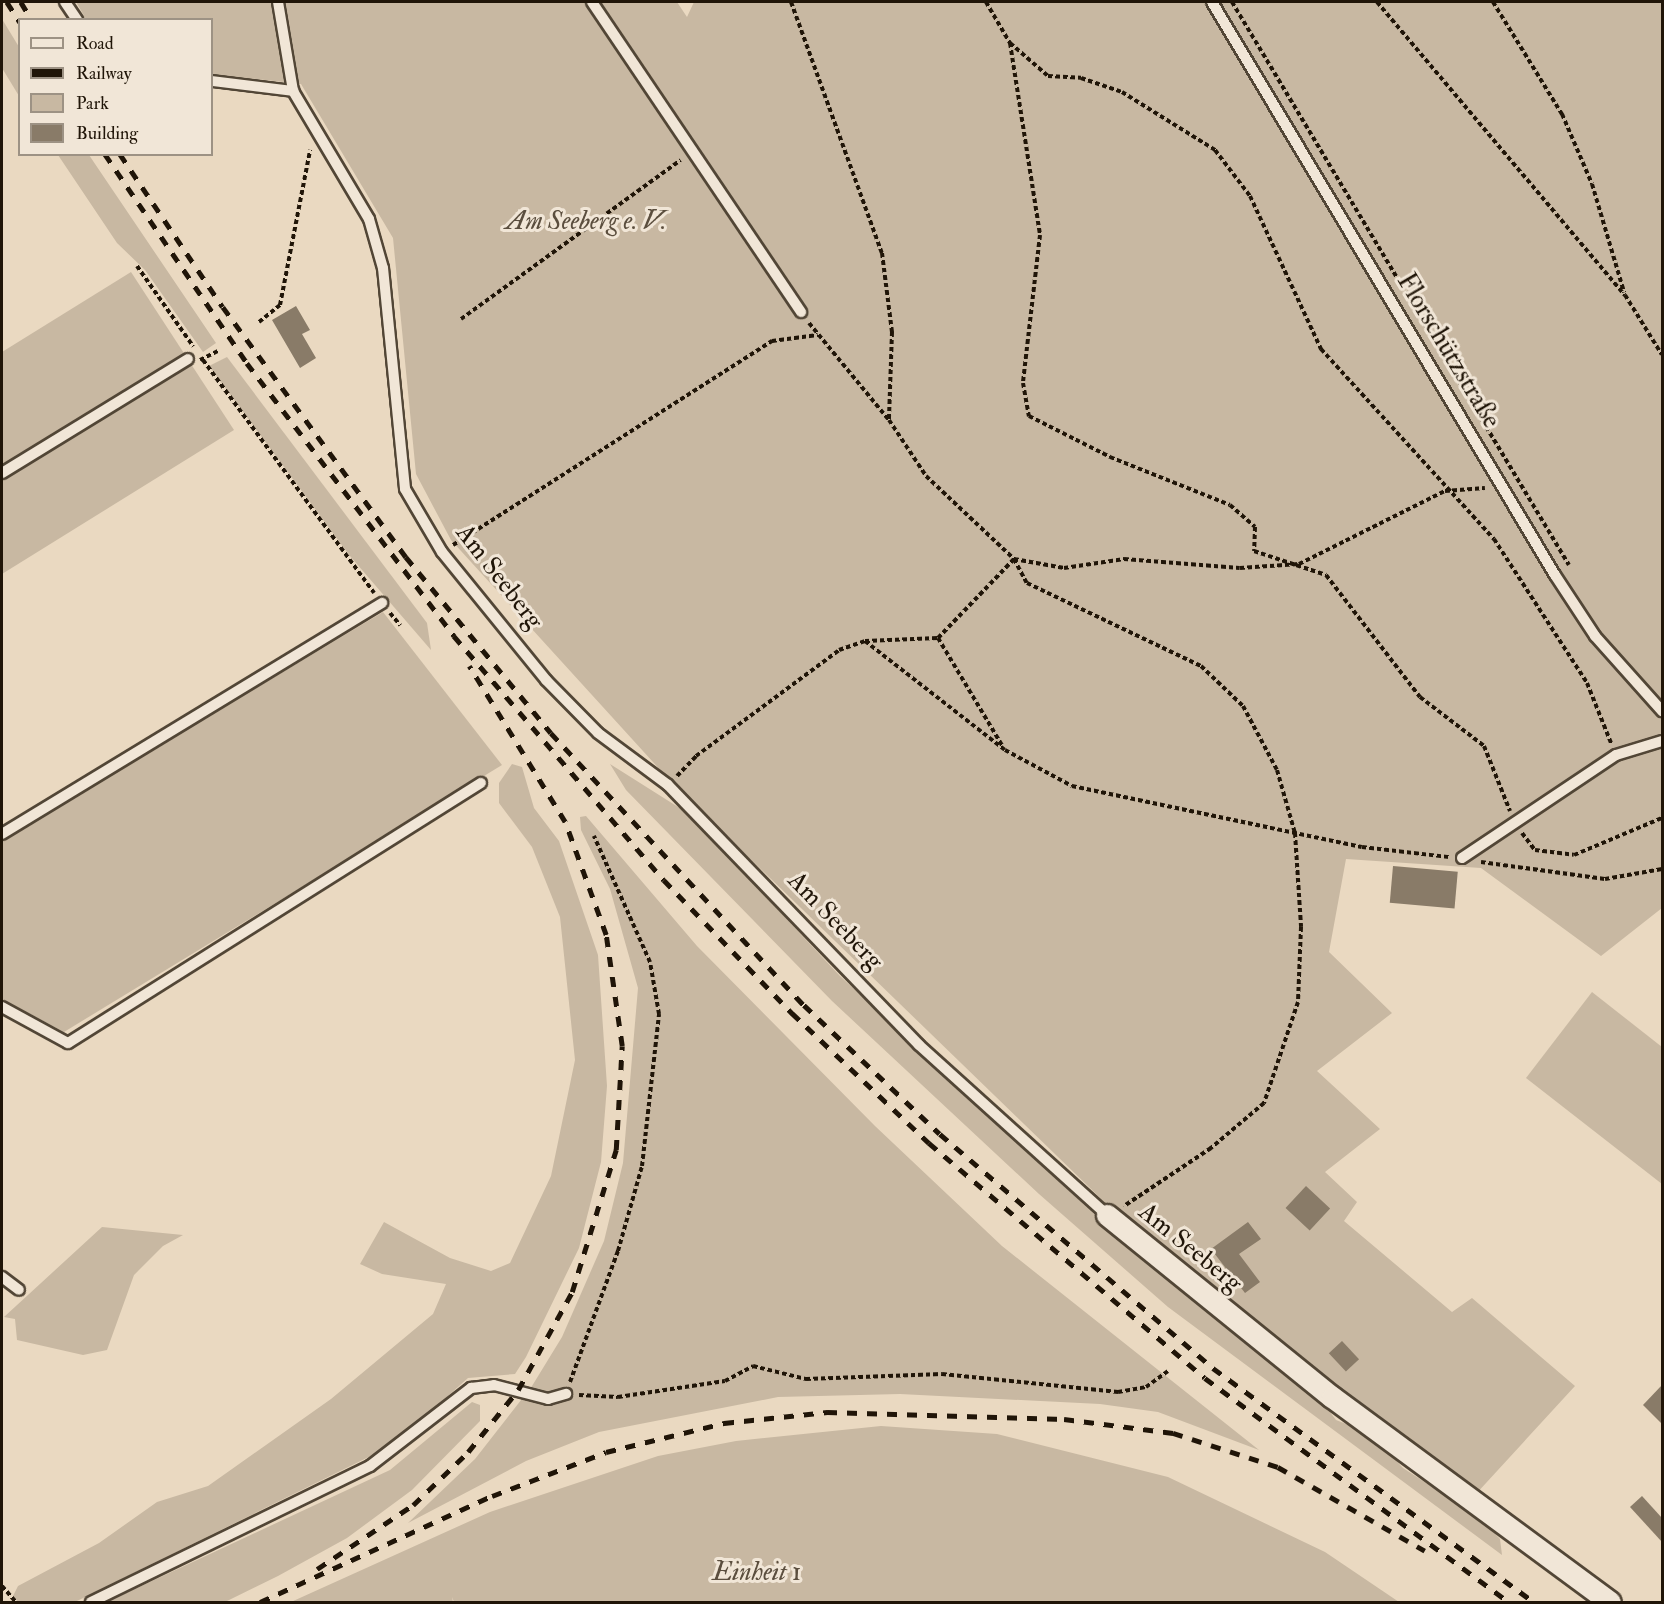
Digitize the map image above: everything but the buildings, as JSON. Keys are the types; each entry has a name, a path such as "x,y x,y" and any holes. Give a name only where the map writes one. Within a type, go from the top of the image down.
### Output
{"street":[{"name":"Am Seeberg","path":"1107,1215 1332,1397 1610,1602"}],"lane":[{"path":"64,2 76,18"},
{"path":"213,81 293,91 278,2"},
{"path":"592,2 801,312"},
{"name":"Florschützstraße","path":"1212,2 1595,636 1662,711"},
{"name":"Am Seeberg","path":"293,91 315,123 369,219 387,304 405,489 442,552 553,687 627,757 668,785 919,1045 1107,1215"},
{"path":"2,473 188,359"},
{"path":"2,834 381,603"},
{"path":"1462,858 1516,825 1616,755 1662,741"},
{"path":"2,1007 68,1043 481,783"},
{"path":"2,1277 19,1290"},
{"path":"91,1602 370,1466 471,1388 494,1385 549,1399 566,1394"}],"path":[{"path":"791,2 882,253 892,332 889,420"},
{"path":"986,2 1010,43 1048,76 1081,78 1122,92 1215,150 1250,196 1321,349 1445,491 1494,539 1587,683 1616,755"},
{"path":"1232,2 1576,576"},
{"path":"1377,2 1625,295 1662,355"},
{"path":"1493,2 1563,114 1592,184 1625,295"},
{"path":"1010,43 1040,235 1023,383 1029,416 1110,457 1230,505 1255,527 1254,551 1299,564 1326,575 1420,697 1484,746 1516,825 1535,850 1574,855 1662,818"},
{"path":"259,322 280,305 315,123"},
{"path":"461,319 691,152"},
{"path":"137,266 246,425 400,625"},
{"path":"801,312 889,420 926,476 1014,559 1027,583 1201,666 1244,706 1276,770 1295,833 1301,927 1298,1002 1264,1103 1156,1188 1107,1215"},
{"path":"442,552 772,341 819,335"},
{"path":"1014,559 1064,568 1124,559 1240,568 1299,564 1445,491 1504,486"},
{"path":"668,785 696,756 839,650 865,641 938,638 1014,559"},
{"path":"938,638 1005,750"},
{"path":"865,641 1005,750 1072,786 1362,847 1462,858 1605,879 1662,869"},
{"path":"594,836 650,962 659,1014 642,1166 618,1251 566,1394 618,1397 725,1381 753,1366 806,1379 942,1374 1118,1392 1146,1387 1168,1371"},
{"path":"2,1586 16,1602"}],"green space":[{"name":"Am Seeberg e. V.","path":"76,2 677,2 687,17 694,2 1662,2 1662,908 1601,956 1481,868 1346,859 1329,952 1392,1013 1317,1071 1380,1129 1325,1172 1357,1202 1344,1221 1452,1312 1472,1298 1575,1386 1475,1495 1122,1219 673,784 451,540 416,474 393,238 301,84 213,74 213,18 85,18"},
{"path":"2,19 18,45 18,94 2,68"},
{"path":"59,156 90,156 216,343 203,352 145,270 117,243"},
{"path":"131,272 234,430 2,574 2,352"},
{"path":"227,357 427,623 431,650 350,556 209,366"},
{"path":"383,612 502,765 64,1032 2,999 2,840"},
{"path":"512,764 522,767 534,808 559,841 598,955 607,1086 601,1162 579,1248 526,1357 515,1374 468,1378 393,1445 77,1601 18,1602 13,1596 18,1586 99,1543 157,1502 208,1486 331,1399 433,1314 446,1284 382,1274 360,1264 384,1222 450,1258 491,1271 510,1263 551,1176 575,1060 560,917 532,847 499,803 499,783"},
{"path":"610,764 686,812 840,976 1113,1232 1314,1391 1336,1420 1372,1434 1403,1468 1480,1518 1500,1539 1502,1555 1168,1307 1039,1194 832,1001 626,790"},
{"path":"586,816 697,946 875,1126 1002,1246 1259,1450 1158,1412 1100,1404 900,1394 778,1397 599,1432 526,1461 408,1523 475,1459 532,1386 562,1337 604,1241 623,1163 638,988 610,889 581,830 580,817"},
{"path":"1592,992 1662,1047 1662,1184 1526,1078"},
{"path":"102,1227 183,1235 163,1246 134,1275 107,1350 83,1355 17,1340 15,1319 4,1317"},
{"path":"472,1402 480,1405 480,1421 412,1490 347,1538 278,1576 225,1602 107,1602 390,1470"},
{"name":"Einheit 1","path":"881,1426 997,1434 1168,1477 1325,1552 1399,1602 454,1602 452,1597 453,1602 291,1602 490,1512 658,1456 736,1441"}],"railway":[{"path":"7,2 18,19"},
{"path":"21,2 31,18"},
{"path":"106,156 247,363 454,636 664,880 792,1013 929,1143 1205,1378 1509,1602"},
{"path":"121,156 223,307 406,557 551,733 804,1005 940,1134 1213,1368 1534,1602"},
{"path":"317,1569 413,1505 468,1452 518,1390 572,1292 616,1150 622,1046 606,935 565,822 469,666"},
{"path":"260,1602 492,1496 606,1452 724,1423 827,1412 1064,1419 1173,1433 1278,1467 1425,1551"}]}
